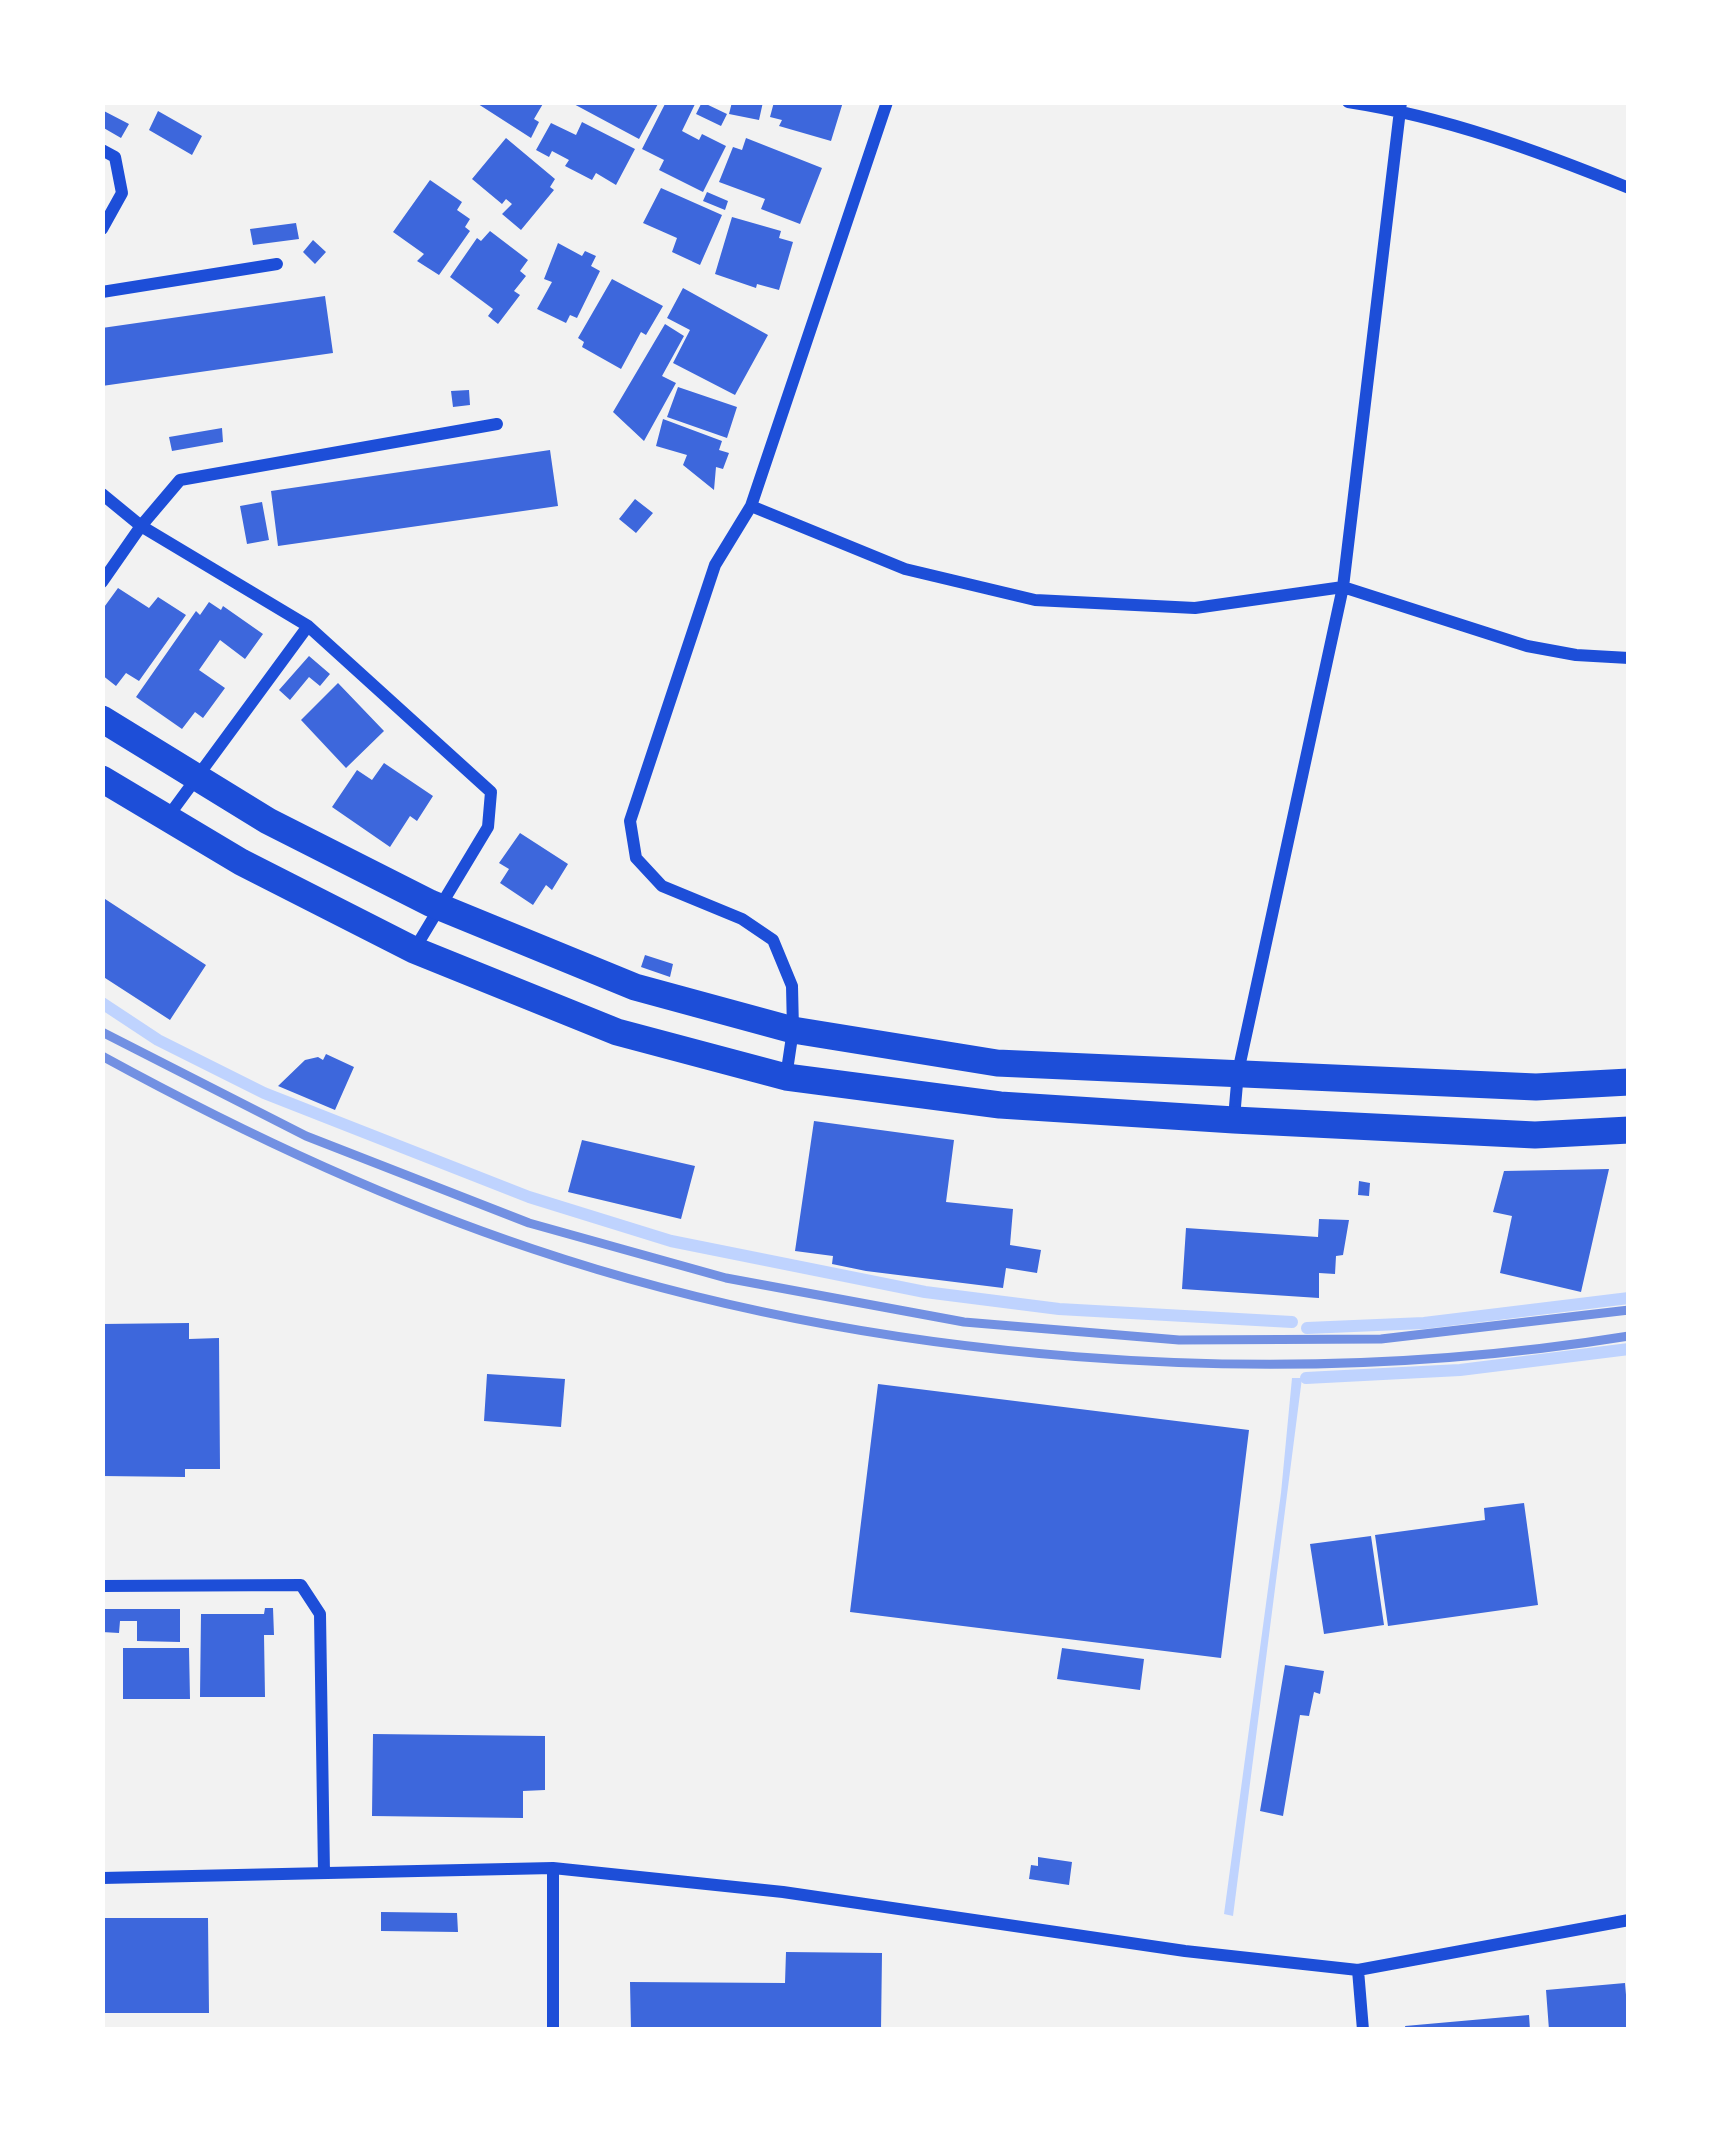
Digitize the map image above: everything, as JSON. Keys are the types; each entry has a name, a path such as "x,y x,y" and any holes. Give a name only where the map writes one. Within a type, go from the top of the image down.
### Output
{"highway":[{"path":"102,719 268,821 440,908 635,987 793,1030 997,1063 1536,1087 1629,1082"},
{"path":"102,779 241,862 414,950 617,1032 786,1077 1000,1105 1234,1120 1535,1135 1629,1130"}],"street":[{"path":"786,1077 793,1030 792,986 773,940 742,919 662,886 636,858 630,821 716,565 751,506 887,102"},
{"path":"1348,102 1400,106 1532,148 1629,188"},
{"path":"1234,1120 1238,1072 1343,586 1400,106"},
{"path":"102,150 115,158 122,193 102,229"},
{"path":"102,292 277,263"},
{"path":"102,582 180,480 497,424"},
{"path":"102,494 141,526 308,626 491,792 488,827 414,950"},
{"path":"751,506 905,569 1035,600 1195,608 1343,586 1527,646 1629,658"},
{"path":"167,818 308,626"},
{"path":"102,1586 301,1585 320,1614 324,1873"},
{"path":"553,1868 554,2030"},
{"path":"102,1878 553,1868 783,1892 1185,1951 1358,1970 1629,1920"},
{"path":"1358,1970 1363,2030"}],"water":[{"path":"1292,1378 1302,1378 1233,1916 1224,1914"}],"building":[{"path":"475,102 544,102 534,119 539,122 531,138"},
{"path":"570,102 659,102 639,139"},
{"path":"666,102 696,102 682,131 699,140 702,134 726,146 703,192 659,170 664,160 642,149"},
{"path":"702,102 727,114 721,126 696,114"},
{"path":"732,102 763,102 759,120 729,114"},
{"path":"774,102 843,102 831,141 779,126 782,120 770,117"},
{"path":"102,110 129,124 121,138 102,127"},
{"path":"158,111 202,136 192,155 149,130"},
{"path":"582,122 635,149 616,185 596,173 592,180 565,166 569,160 552,151 549,157 536,150 551,123 576,135"},
{"path":"506,138 555,179 550,187 554,190 521,230 502,214 512,204 506,199 502,204 472,179"},
{"path":"746,138 822,168 800,224 761,209 765,199 719,182 733,147 742,150"},
{"path":"430,180 462,202 457,210 470,219 465,227 470,231 439,275 417,261 424,254 393,232"},
{"path":"661,188 722,215 700,265 672,252 677,238 643,223"},
{"path":"707,192 728,201 725,210 703,201"},
{"path":"732,217 781,231 779,238 793,242 779,290 757,284 756,288 715,274"},
{"path":"296,223 299,239 253,245 250,229"},
{"path":"490,231 528,260 520,271 526,276 514,291 520,295 498,324 488,316 493,309 450,277 477,238 481,241"},
{"path":"313,240 326,252 315,264 303,252"},
{"path":"558,243 582,256 585,251 596,256 591,266 600,271 577,318 570,315 566,323 537,309 552,282 544,279"},
{"path":"612,279 663,306 646,335 641,332 621,369 582,347 584,342 578,338"},
{"path":"683,288 768,335 735,395 673,363 690,330 667,318"},
{"path":"325,296 333,353 102,386 102,328"},
{"path":"665,324 684,336 662,376 676,383 644,441 613,412"},
{"path":"678,387 737,407 727,438 667,417"},
{"path":"469,390 470,405 453,407 451,391"},
{"path":"663,419 722,441 719,450 729,453 723,469 716,467 714,490 683,465 687,455 656,446"},
{"path":"222,428 223,442 172,451 169,437"},
{"path":"550,450 558,506 278,546 271,491"},
{"path":"635,499 653,513 636,533 619,519"},
{"path":"262,502 269,540 247,544 240,506"},
{"path":"118,588 149,608 158,597 186,615 139,681 126,673 116,686 102,675 102,610"},
{"path":"209,602 221,610 223,606 263,634 245,659 220,640 199,670 225,688 203,718 195,712 182,729 136,697 196,611 200,615"},
{"path":"309,656 330,674 320,686 309,677 290,700 279,690"},
{"path":"338,683 384,731 346,768 301,720"},
{"path":"384,763 433,796 417,821 410,816 390,847 332,807 357,770 372,780"},
{"path":"520,833 568,864 552,890 546,885 533,905 500,883 509,869 499,863"},
{"path":"102,897 206,965 170,1020 102,976"},
{"path":"645,955 673,964 670,977 641,967"},
{"path":"326,1054 354,1067 335,1110 278,1086 305,1060 323,1060"},
{"path":"814,1121 954,1140 946,1202 1013,1209 1010,1245 1041,1250 1037,1273 1006,1268 1003,1288 866,1271 832,1264 833,1256 795,1251"},
{"path":"582,1140 695,1166 681,1219 568,1192"},
{"path":"1609,1169 1581,1292 1500,1273 1512,1216 1493,1212 1504,1171"},
{"path":"1359,1181 1370,1183 1369,1196 1358,1195"},
{"path":"1319,1219 1349,1220 1335,1274 1319,1273 1319,1298 1182,1289 1186,1228 1318,1237"},
{"path":"189,1323 189,1339 219,1338 220,1469 185,1469 185,1477 102,1476 102,1324"},
{"path":"487,1374 565,1379 561,1427 484,1421"},
{"path":"878,1384 1249,1430 1221,1658 850,1612"},
{"path":"1524,1503 1538,1605 1388,1626 1375,1535 1485,1520 1484,1508"},
{"path":"1371,1536 1384,1625 1324,1634 1310,1544"},
{"path":"265,1608 273,1608 274,1635 264,1635 265,1697 200,1697 201,1614 264,1614"},
{"path":"102,1609 180,1609 180,1642 137,1641 137,1621 120,1621 119,1633 102,1632"},
{"path":"123,1648 189,1648 190,1699 123,1699"},
{"path":"1062,1648 1144,1659 1140,1690 1057,1679"},
{"path":"1285,1665 1324,1671 1309,1716 1300,1715 1283,1816 1260,1811"},
{"path":"373,1734 545,1736 545,1790 523,1791 523,1818 372,1816"},
{"path":"1038,1857 1072,1862 1069,1885 1029,1879"},
{"path":"381,1912 457,1913 458,1932 381,1931"},
{"path":"102,1918 208,1918 209,2013 102,2013"},
{"path":"786,1952 882,1953 881,2030 631,2030 630,1982 785,1983"},
{"path":"1625,1983 1629,2030 1549,2030 1546,1990"},
{"path":"1529,2015 1530,2030 1406,2030 1405,2026"}],"waterway":[{"path":"102,1003 158,1040 264,1093 529,1197 671,1241 925,1292 1059,1309 1292,1322"},
{"path":"1307,1328 1424,1323 1629,1298"},
{"path":"1306,1378 1460,1370 1629,1349"}],"railway":[{"path":"102,1032 306,1136 529,1223 726,1278 964,1322 1179,1340 1381,1339 1629,1310"},
{"path":"102,1056 313,1162 477,1229 663,1288 797,1319 936,1342 1076,1357 1217,1364 1495,1353 1629,1336"}]}
